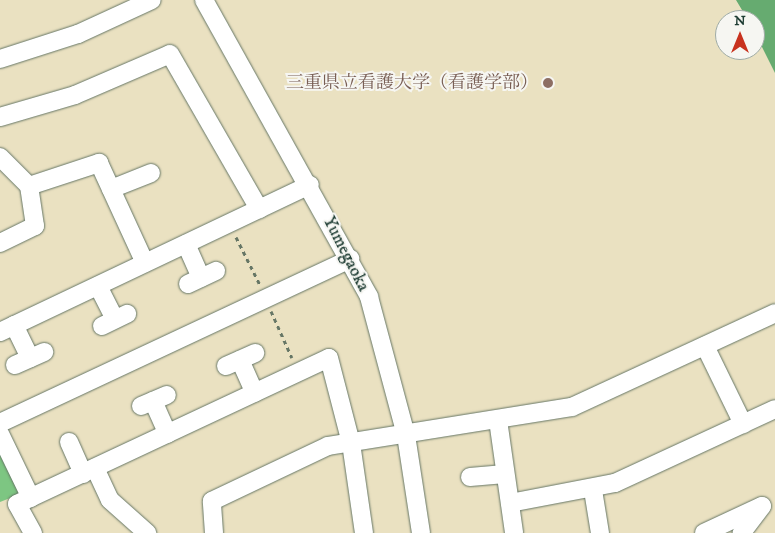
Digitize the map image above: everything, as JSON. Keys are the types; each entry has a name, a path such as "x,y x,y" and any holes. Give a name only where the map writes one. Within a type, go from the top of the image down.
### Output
{"street":[{"name":"Yumegaoka","path":"204,0 310,185 369,297 406,434 421,533"},
{"path":"0,59 71,37 145,2"},
{"path":"0,117 75,95 170,54 259,209"},
{"path":"0,157 29,186 35,226 0,243"},
{"path":"29,186 99,163 145,263"},
{"path":"111,189 151,172"},
{"path":"30,358 7,329 310,185"},
{"path":"186,244 202,278"},
{"path":"0,423 350,259"},
{"path":"98,286 115,320"},
{"path":"214,533 212,501 328,446 572,407 775,313"},
{"path":"705,346 743,424"},
{"path":"33,533 17,504 329,358 351,443 364,533"},
{"path":"240,360 255,393"},
{"path":"154,401 168,434"},
{"path":"510,504 593,490 633,476 775,409"},
{"path":"498,420 514,533"},
{"path":"0,434 31,498"},
{"path":"69,442 110,500 147,533"},
{"path":"470,478 506,474"},
{"path":"593,490 600,533"},
{"path":"704,533 768,503"},
{"path":"742,533 768,503"}],"path":[{"path":"229,223 266,298 299,372"}],"green space":[{"path":"736,0 775,0 775,73 765,53 765,10 742,10"},
{"path":"0,445 23,493 0,502"}],"place":[{"name":"三重県立看護大学（看護学部）","path":"548,83"}]}
